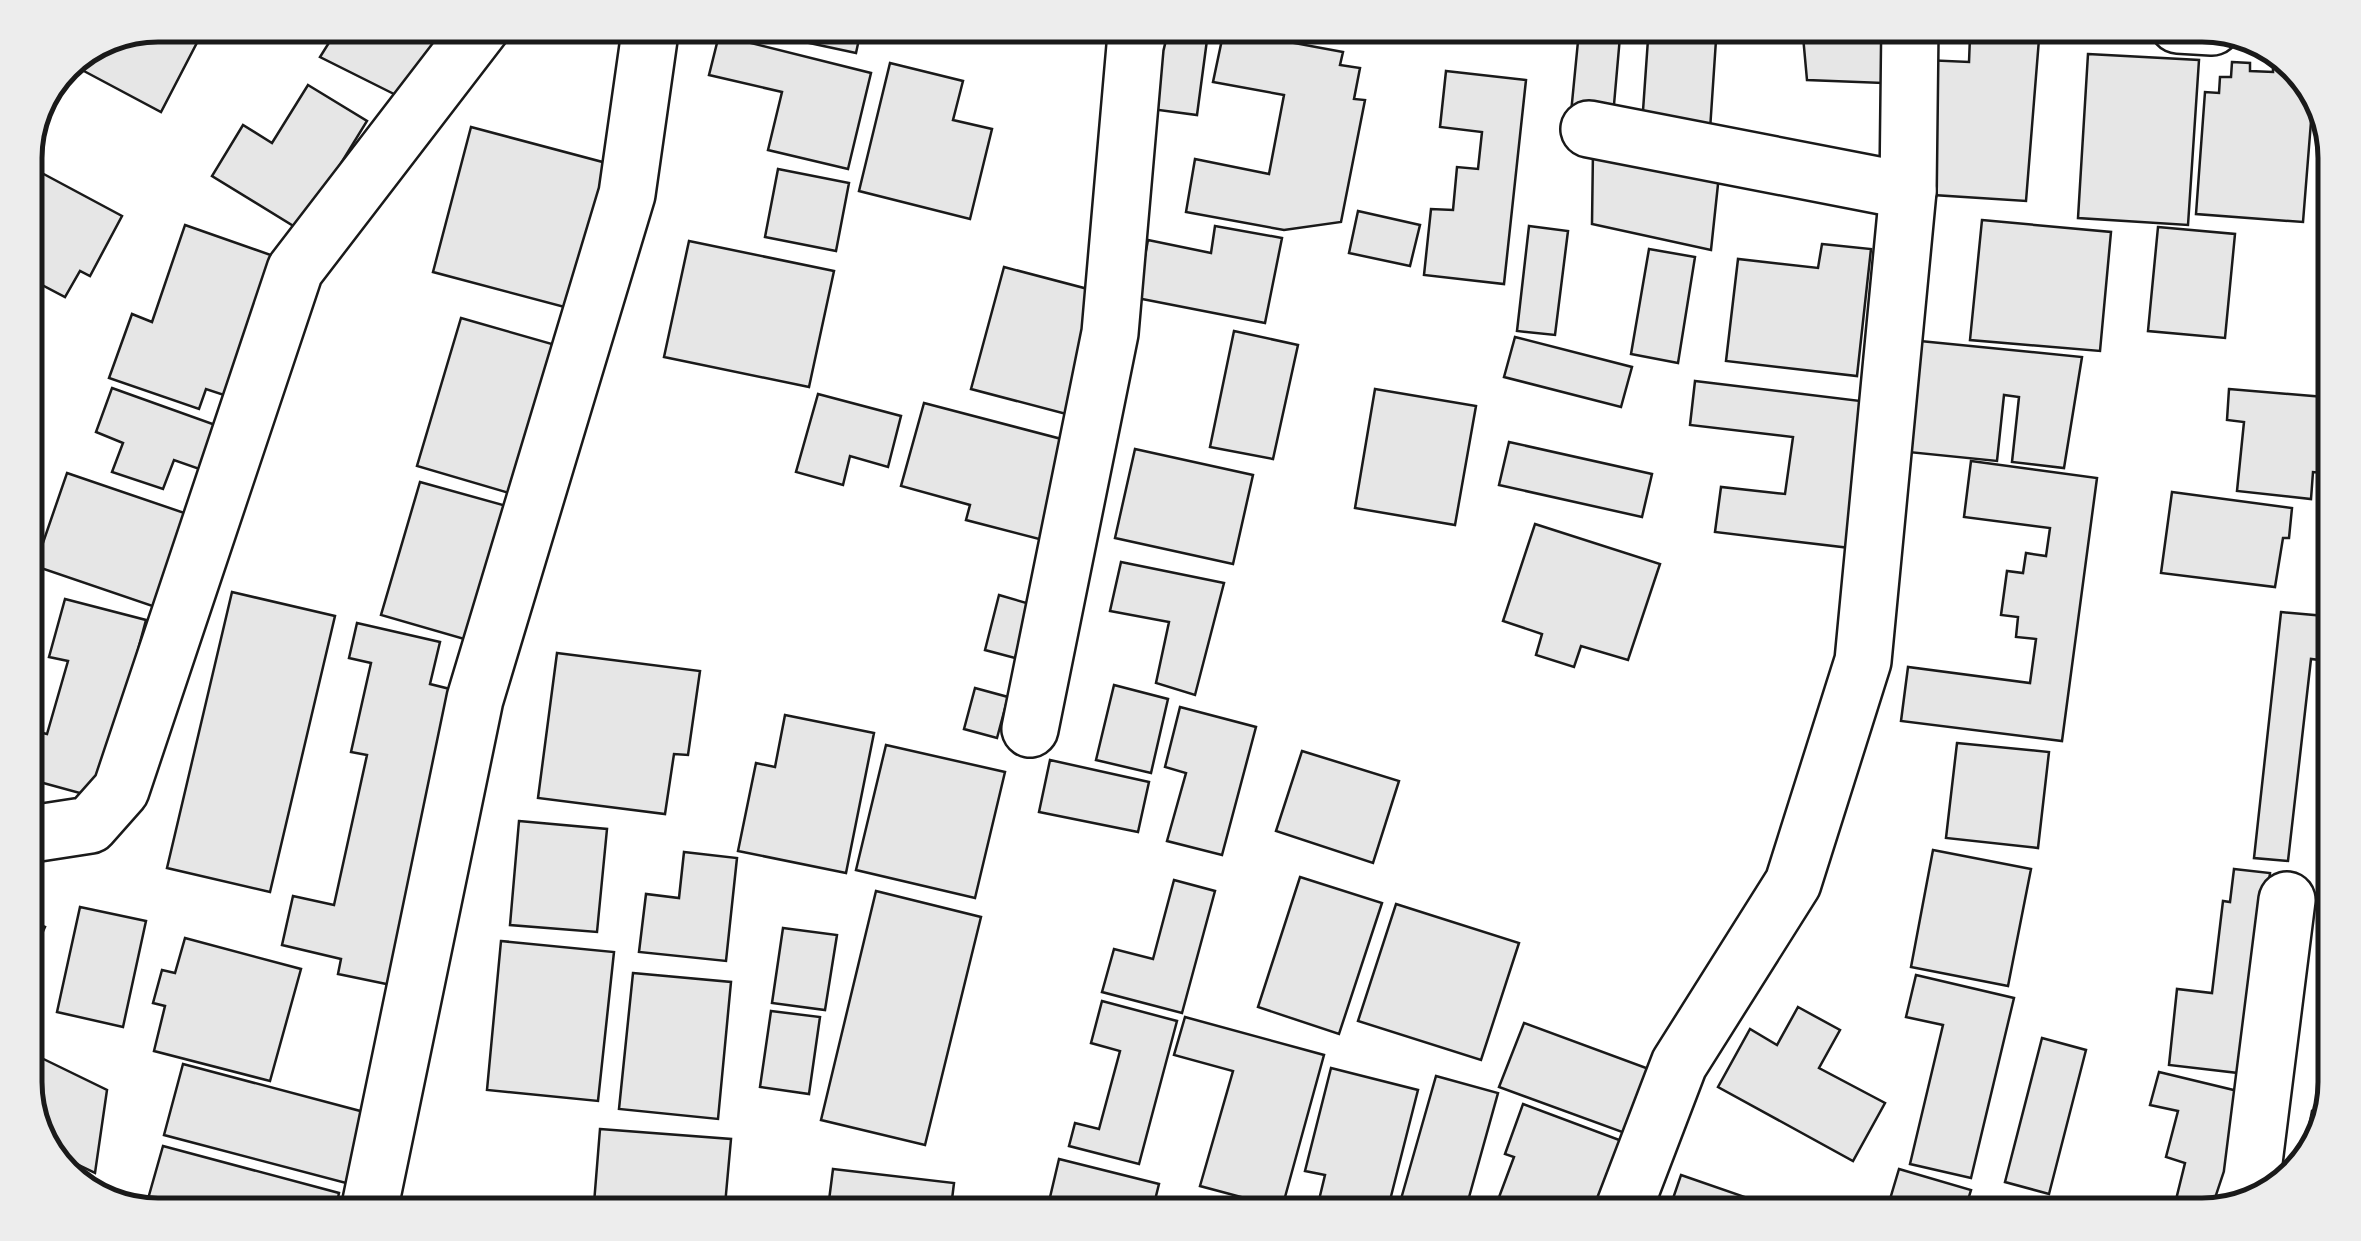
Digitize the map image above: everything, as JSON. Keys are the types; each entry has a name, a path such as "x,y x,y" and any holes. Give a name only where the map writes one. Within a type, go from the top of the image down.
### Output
{"street":[{"path":"43,832 90,825 121,790 295,270 470,42"},
{"path":"372,1198 475,698 627,194 649,42"},
{"path":"1030,729 1110,333 1136,42"},
{"path":"1629,1198 1680,1064 1793,883 1863,661 1908,192 1910,42"},
{"path":"1589,129 1908,192"},
{"path":"2249,1189 2288,900"}],"building":[{"path":"197,42 161,112 83,71 114,51 136,45"},
{"path":"329,42 446,42 400,97 320,57"},
{"path":"717,42 747,42 871,73 848,169 768,150 782,92 709,75"},
{"path":"805,42 858,42 856,53"},
{"path":"1159,42 1207,42 1197,115 1151,109"},
{"path":"1221,42 1289,42 1343,52 1340,65 1360,68 1354,99 1365,100 1341,222 1284,230 1186,212 1195,159 1269,174 1284,95 1213,82"},
{"path":"1578,42 1620,42 1613,116 1571,113"},
{"path":"1648,42 1716,42 1710,130 1642,125"},
{"path":"1804,42 1883,42 1883,83 1807,80"},
{"path":"1970,42 2039,42 2026,201 1918,194 1925,60 1969,62"},
{"path":"2088,54 2199,60 2188,225 2078,218"},
{"path":"2232,62 2250,63 2250,71 2273,72 2273,66 2290,82 2307,107 2311,119 2303,222 2196,214 2205,92 2219,93 2220,77 2231,77"},
{"path":"890,63 963,81 953,120 992,129 970,219 859,191"},
{"path":"1446,71 1526,80 1504,284 1424,275 1431,209 1453,210 1457,167 1478,169 1482,132 1440,127"},
{"path":"308,85 367,121 300,230 212,176 243,125 272,143"},
{"path":"471,127 610,164 572,309 433,272"},
{"path":"1593,150 1719,175 1711,250 1592,224"},
{"path":"778,169 849,183 836,251 765,237"},
{"path":"43,174 122,216 90,276 80,271 65,297 43,285"},
{"path":"1358,211 1420,225 1410,266 1349,253"},
{"path":"1982,220 2111,232 2100,351 1970,340"},
{"path":"185,225 282,259 233,398 206,389 199,409 109,378 132,314 152,322"},
{"path":"1215,226 1282,238 1265,323 1137,298 1148,240 1211,253"},
{"path":"1529,226 1568,231 1555,335 1517,331"},
{"path":"2158,227 2235,234 2225,338 2148,331"},
{"path":"689,241 834,271 809,387 664,357"},
{"path":"1822,244 1871,249 1857,376 1726,361 1738,259 1818,268"},
{"path":"1649,249 1695,257 1678,363 1631,354"},
{"path":"1004,267 1103,293 1070,415 971,389"},
{"path":"461,318 559,346 516,495 417,466"},
{"path":"1234,331 1298,345 1273,459 1210,447"},
{"path":"1515,337 1632,367 1621,407 1504,377"},
{"path":"1920,341 2082,357 2064,468 2012,462 2019,397 2004,395 1997,461 1908,452"},
{"path":"1695,381 1877,403 1859,549 1715,532 1721,487 1785,494 1793,437 1690,425"},
{"path":"112,388 221,427 205,471 174,460 163,489 112,472 123,443 96,432"},
{"path":"1375,389 1476,406 1455,525 1355,508"},
{"path":"2229,389 2318,396 2318,472 2313,472 2311,499 2237,491 2244,422 2227,420"},
{"path":"818,394 901,416 888,467 850,456 843,485 796,472"},
{"path":"924,403 1069,441 1043,540 966,520 970,505 901,486"},
{"path":"1509,442 1652,474 1642,517 1499,485"},
{"path":"1135,449 1253,475 1233,564 1115,538"},
{"path":"1971,461 2097,478 2062,741 1901,721 1908,667 2030,683 2036,639 2016,637 2018,617 2001,615 2007,571 2023,573 2026,553 2046,556 2050,528 1964,517"},
{"path":"67,473 199,518 167,611 43,569 43,543"},
{"path":"420,482 517,509 478,643 381,615"},
{"path":"2172,492 2292,508 2289,538 2283,538 2275,587 2161,573"},
{"path":"1535,524 1660,564 1628,660 1581,646 1574,667 1536,655 1542,634 1503,621"},
{"path":"1121,562 1224,583 1195,695 1156,683 1169,622 1110,611"},
{"path":"232,592 335,616 270,892 167,868"},
{"path":"999,595 1030,604 1015,658 985,650"},
{"path":"65,599 146,620 98,798 43,783 43,733 47,734 68,661 49,657"},
{"path":"2281,612 2318,615 2318,660 2311,659 2288,861 2254,858"},
{"path":"357,623 440,642 430,684 462,692 396,986 338,974 341,959 282,945 293,896 334,905 367,755 351,752 371,663 349,658"},
{"path":"557,653 700,671 688,755 674,754 665,814 538,798"},
{"path":"1114,685 1168,699 1151,773 1096,760"},
{"path":"975,688 1008,697 997,738 964,729"},
{"path":"1180,707 1256,727 1222,855 1167,841 1186,773 1165,767"},
{"path":"785,715 874,733 846,873 738,851 756,763 775,767"},
{"path":"1957,743 2049,752 2038,848 1946,838"},
{"path":"886,745 1005,772 975,898 856,870"},
{"path":"1302,751 1399,781 1373,863 1276,831"},
{"path":"1050,760 1149,782 1138,832 1039,812"},
{"path":"519,821 607,829 597,932 510,925"},
{"path":"1933,850 2031,869 2008,986 1911,967"},
{"path":"684,852 737,858 726,961 639,952 646,894 679,898"},
{"path":"2234,869 2270,873 2247,1074 2169,1065 2177,989 2212,993 2223,901 2230,902"},
{"path":"1300,877 1382,903 1339,1034 1258,1007"},
{"path":"1174,880 1215,891 1182,1013 1102,992 1114,949 1153,959"},
{"path":"876,891 981,917 925,1145 821,1120"},
{"path":"1396,904 1519,943 1481,1060 1358,1021"},
{"path":"80,907 146,921 123,1027 57,1012"},
{"path":"783,928 837,935 825,1010 772,1003"},
{"path":"185,938 301,969 270,1081 154,1051 165,1006 153,1003 162,970 175,973"},
{"path":"501,941 614,952 598,1101 487,1090"},
{"path":"633,973 731,982 718,1119 619,1109"},
{"path":"1916,975 2014,998 1971,1178 1910,1164 1943,1025 1906,1017"},
{"path":"1102,1001 1177,1021 1139,1164 1069,1146 1075,1123 1099,1129 1120,1051 1091,1043"},
{"path":"1798,1007 1840,1030 1819,1068 1885,1103 1853,1161 1718,1087 1750,1029 1777,1045"},
{"path":"771,1011 820,1017 809,1094 760,1087"},
{"path":"1185,1017 1324,1055 1285,1198 1245,1198 1200,1186 1233,1071 1174,1055"},
{"path":"1524,1023 1657,1072 1633,1136 1499,1087"},
{"path":"2042,1038 2086,1050 2049,1194 2005,1182"},
{"path":"43,1059 107,1090 95,1173 76,1164 54,1134 45,1105"},
{"path":"183,1064 364,1112 346,1183 164,1135"},
{"path":"1331,1068 1418,1090 1391,1198 1319,1198 1325,1175 1305,1171"},
{"path":"2159,1072 2246,1093 2220,1198 2176,1198 2185,1163 2166,1157 2178,1111 2150,1105"},
{"path":"1436,1076 1498,1093 1469,1198 1401,1198"},
{"path":"1523,1104 1638,1147 1620,1198 1499,1198 1514,1157 1505,1154"},
{"path":"600,1129 731,1139 726,1198 594,1198"},
{"path":"163,1146 339,1193 338,1198 148,1197"},
{"path":"1059,1159 1159,1184 1156,1198 1050,1198"},
{"path":"833,1169 954,1183 952,1198 829,1198"},
{"path":"1899,1169 1971,1190 1969,1198 1890,1198"},
{"path":"1681,1175 1748,1198 1673,1198"}]}
